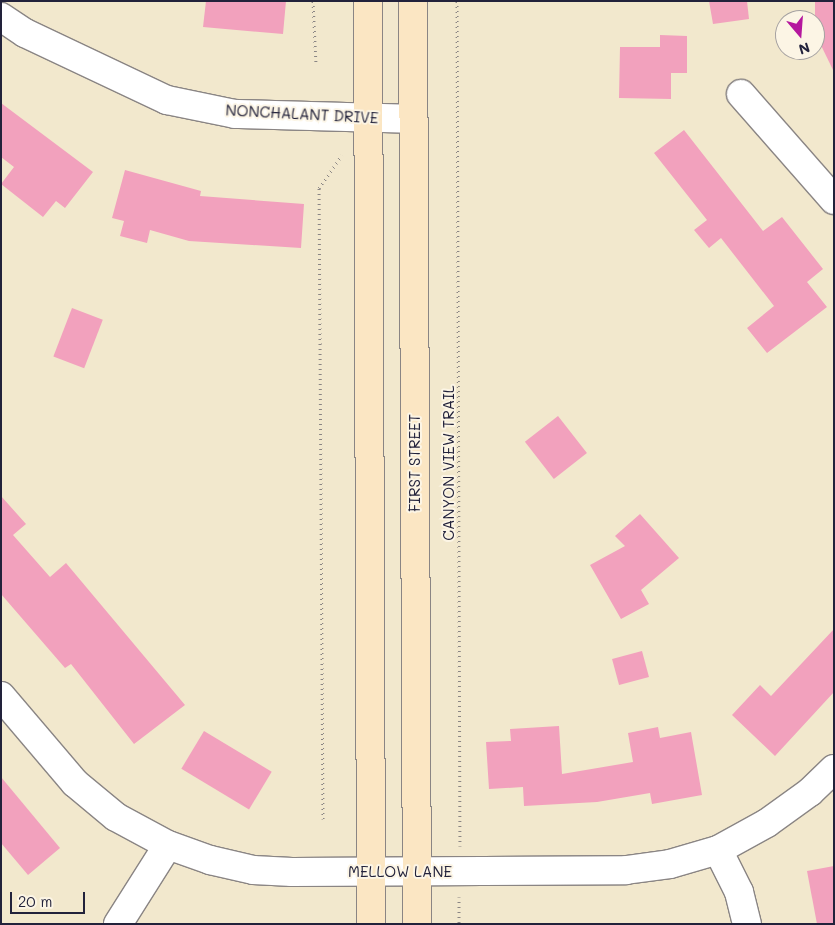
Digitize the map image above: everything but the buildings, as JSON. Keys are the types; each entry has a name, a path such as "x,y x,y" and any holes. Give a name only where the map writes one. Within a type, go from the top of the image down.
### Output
{"main road":[{"path":"368,1 371,924"},
{"name":"FIRST STREET","path":"413,1 417,924"}],"street":[{"name":"NONCHALANT DRIVE","path":"1,17 25,34 167,100 235,114 413,118"},
{"path":"741,94 834,200"},
{"name":"MELLOW LANE","path":"1,696 75,783 116,817 168,845 210,860 253,870 371,872 626,870 670,864 718,850 767,823 810,792 834,769"},
{"path":"118,924 168,845"},
{"path":"718,850 739,892 747,924"}],"path":[{"path":"313,1 316,64"},
{"name":"CANYON VIEW TRAIL","path":"457,1 462,798 459,924"},
{"path":"323,819 319,188 369,118"}]}
